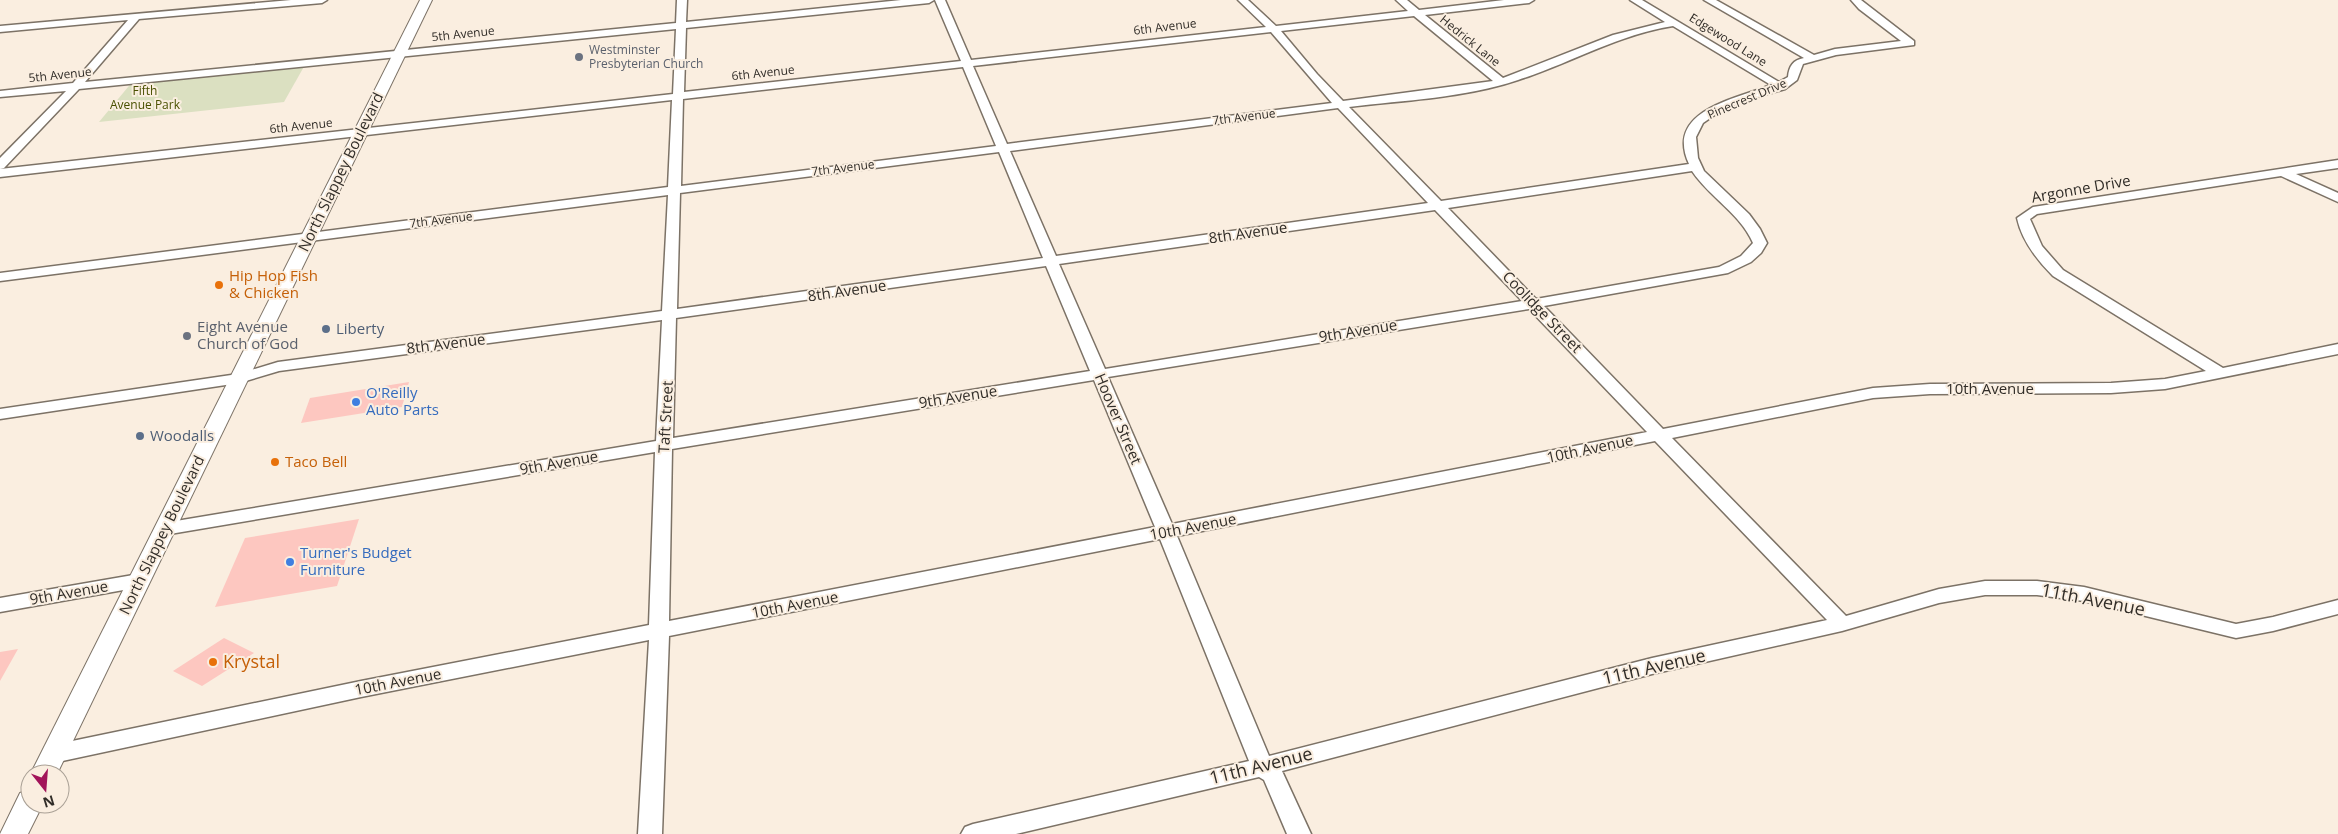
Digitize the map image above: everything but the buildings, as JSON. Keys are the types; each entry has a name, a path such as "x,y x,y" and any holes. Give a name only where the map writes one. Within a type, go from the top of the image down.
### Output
{"main road":[{"name":"North Slappey Boulevard","path":"48,764 426,0"},
{"path":"14,834 24,814"}],"street":[{"path":"0,29 322,0"},
{"name":"Taft Street","path":"650,834 660,631 664,445 671,315 682,0"},
{"name":"5th Avenue","path":"0,94 929,0"},
{"name":"Hoover Street","path":"940,0 1166,533 1262,767 1272,774 1299,834"},
{"name":"Coolidge Street","path":"1243,0 1274,29 1313,76 1842,624"},
{"name":"Hedrick Lane","path":"1401,0 1501,82"},
{"name":"6th Avenue","path":"0,173 1529,0"},
{"name":"Edgewood Lane","path":"1635,0 1781,87"},
{"path":"1709,0 1812,58"},
{"name":"Pinecrest Drive","path":"1749,257 1760,243 1754,229 1709,185 1695,167 1690,155 1690,137 1698,122 1706,115 1735,101 1781,87 1793,78 1794,69 1798,62 1835,52 1910,43 1862,7 1856,0"},
{"path":"0,165 75,87 136,17"},
{"name":"7th Avenue","path":"0,277 1501,82 1616,37 1643,28 1676,23"},
{"name":"Argonne Drive","path":"2218,372 2058,273 2048,264 2024,229 2023,218 2033,211 2338,164"},
{"name":"8th Avenue","path":"0,414 239,378 278,367 326,360 671,315 1052,262 1695,167"},
{"path":"2284,173 2338,198"},
{"name":"9th Avenue","path":"164,529 1534,303 1719,271 1735,266 1749,257"},
{"name":"10th Avenue","path":"48,764 351,691 1590,450 1659,434 1874,392 1930,389 2110,388 2165,384 2338,349"},
{"name":"9th Avenue","path":"0,606 139,581"},
{"name":"11th Avenue","path":"973,834 1262,767 1652,666 1842,624 1939,596 1985,588 2036,588 2084,594 2236,631 2273,624 2338,607"}],"green space":[{"name":"Fifth Avenue Park","path":"306,63 284,102 99,122 133,81"}],"place":[{"name":"Westminster Presbyterian Church","path":"579,57"},
{"name":"Hip Hop Fish & Chicken","path":"219,285"},
{"name":"Liberty","path":"326,329"},
{"name":"Eight Avenue Church of God","path":"187,336"},
{"name":"O'Reilly Auto Parts","path":"356,402"},
{"name":"Woodalls","path":"140,436"},
{"name":"Taco Bell","path":"275,462"},
{"name":"Turner's Budget Furniture","path":"290,562"},
{"name":"Krystal","path":"213,662"}]}
